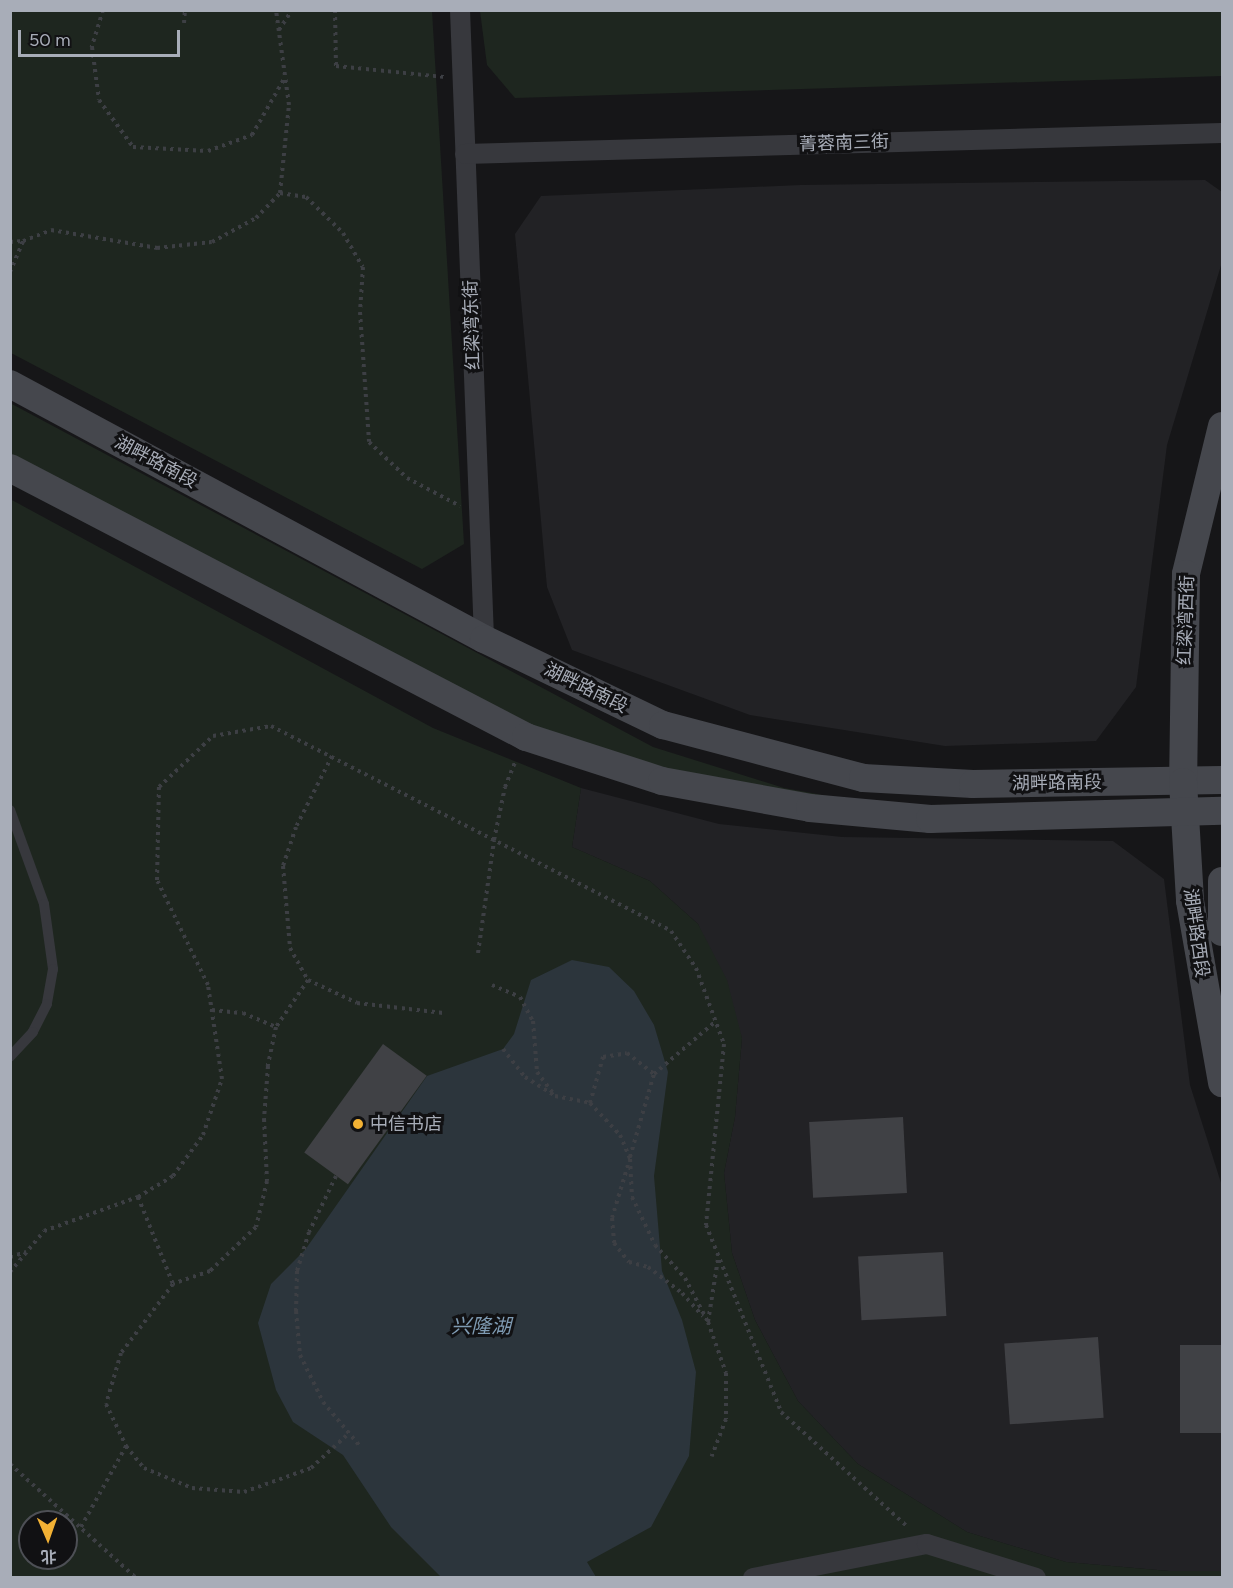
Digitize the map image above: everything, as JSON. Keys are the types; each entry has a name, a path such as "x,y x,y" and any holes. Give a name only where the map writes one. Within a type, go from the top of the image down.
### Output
{"main road":[{"name":"湖畔路南段","path":"10,384 484,639 663,725 863,778 973,784 1222,780"},
{"name":"红梁湾西街","path":"1183,782 1186,574 1222,426"},
{"name":"湖畔路南段","path":"10,468 526,737 662,780 810,808 930,819 1222,811"},
{"name":"湖畔路西段","path":"1183,782 1190,901 1222,1083"},
{"name":"湖畔路西段","path":"1222,881 1222,932"}],"street":[{"name":"红梁湾东街","path":"460,10 484,639"},
{"name":"菁蓉南三街","path":"465,154 1222,133"},
{"path":"753,1578 927,1544 1036,1578"}],"lane":[{"path":"10,810 44,904 53,969 47,1004 33,1032 10,1057"}],"path":[{"path":"103,10 92,47 99,100 134,147 208,151 252,135 285,78"},
{"path":"184,23 185,10"},
{"path":"10,242 23,242 51,230 157,248 212,242 256,218 280,193 289,105 276,10"},
{"path":"279,31 292,10"},
{"path":"335,10 336,66 462,79"},
{"path":"280,193 306,197 343,233 363,267 360,312 369,442 407,478 479,516"},
{"path":"10,272 23,242"},
{"path":"10,1272 44,1231 138,1197 173,1176 203,1135 222,1079 208,985 157,880 159,787 213,736 271,726 671,932 696,968 724,1044 706,1226 781,1412 927,1544"},
{"path":"478,953 494,840 505,787 526,737"},
{"path":"332,756 296,827 283,866 290,948 308,980 357,1003 443,1013"},
{"path":"308,980 276,1027 268,1066 264,1119 267,1181 256,1227 210,1272 172,1284 121,1353 106,1404 126,1446 144,1468 192,1488 244,1492 311,1468 348,1434"},
{"path":"492,985 520,997 533,1021 537,1072 555,1096"},
{"path":"212,1010 243,1013 276,1027"},
{"path":"708,1322 682,1293 648,1267 628,1262 614,1243 612,1218 654,1074 716,1022"},
{"path":"503,1049 525,1077 555,1096 590,1103 620,1135 630,1159 632,1197 650,1236 685,1278 708,1322 726,1373 726,1419 712,1456"},
{"path":"590,1103 603,1057 627,1053 654,1074"},
{"path":"336,1176 309,1232 297,1271 300,1355 323,1402 359,1445"},
{"path":"138,1197 172,1284"},
{"path":"10,1257 27,1252"},
{"path":"708,1322 719,1257"},
{"path":"81,1527 126,1446"},
{"path":"10,1464 136,1578"}],"shaded area":[{"path":"10,11 432,11 464,544 422,569 11,353"},
{"path":"480,11 1222,11 1222,76 515,98 487,65"},
{"path":"1205,180 1222,192 1222,262 1167,445 1136,687 1096,741 945,746 750,715 572,650 547,587 515,234 541,196 801,185"},
{"path":"10,403 653,747 784,788 905,810 666,771 542,732 11,459"},
{"path":"10,499 433,728 581,788 572,847 650,881 698,924 727,980 742,1038 735,1117 724,1173 732,1253 755,1320 798,1401 858,1464 967,1532 1066,1562 1169,1571 1222,1571 1222,1577 11,1577"},
{"path":"581,788 719,824 842,837 1113,841 1164,879 1190,1085 1222,1186 1222,1571 1169,1571 1066,1562 967,1532 858,1464 798,1401 755,1320 732,1253 724,1173 735,1117 742,1038 698,924 650,881 572,847"}],"water":[{"name":"兴隆湖","path":"572,960 609,967 634,991 654,1025 668,1072 654,1176 662,1271 682,1320 696,1372 689,1456 651,1527 587,1562 596,1577 441,1577 391,1527 343,1455 293,1422 276,1390 258,1323 271,1284 305,1250 427,1076 503,1049 514,1034 531,980"}],"building":[{"name":"中信书店","path":"383,1044 427,1076 348,1184 304,1152"},
{"path":"903,1117 907,1193 813,1198 809,1122"},
{"path":"943,1252 946,1316 861,1320 858,1256"},
{"path":"1098,1337 1104,1418 1010,1424 1004,1344"},
{"path":"1180,1345 1222,1345 1222,1433 1180,1433"}],"place":[{"name":"中信书店","path":"358,1124"}]}
